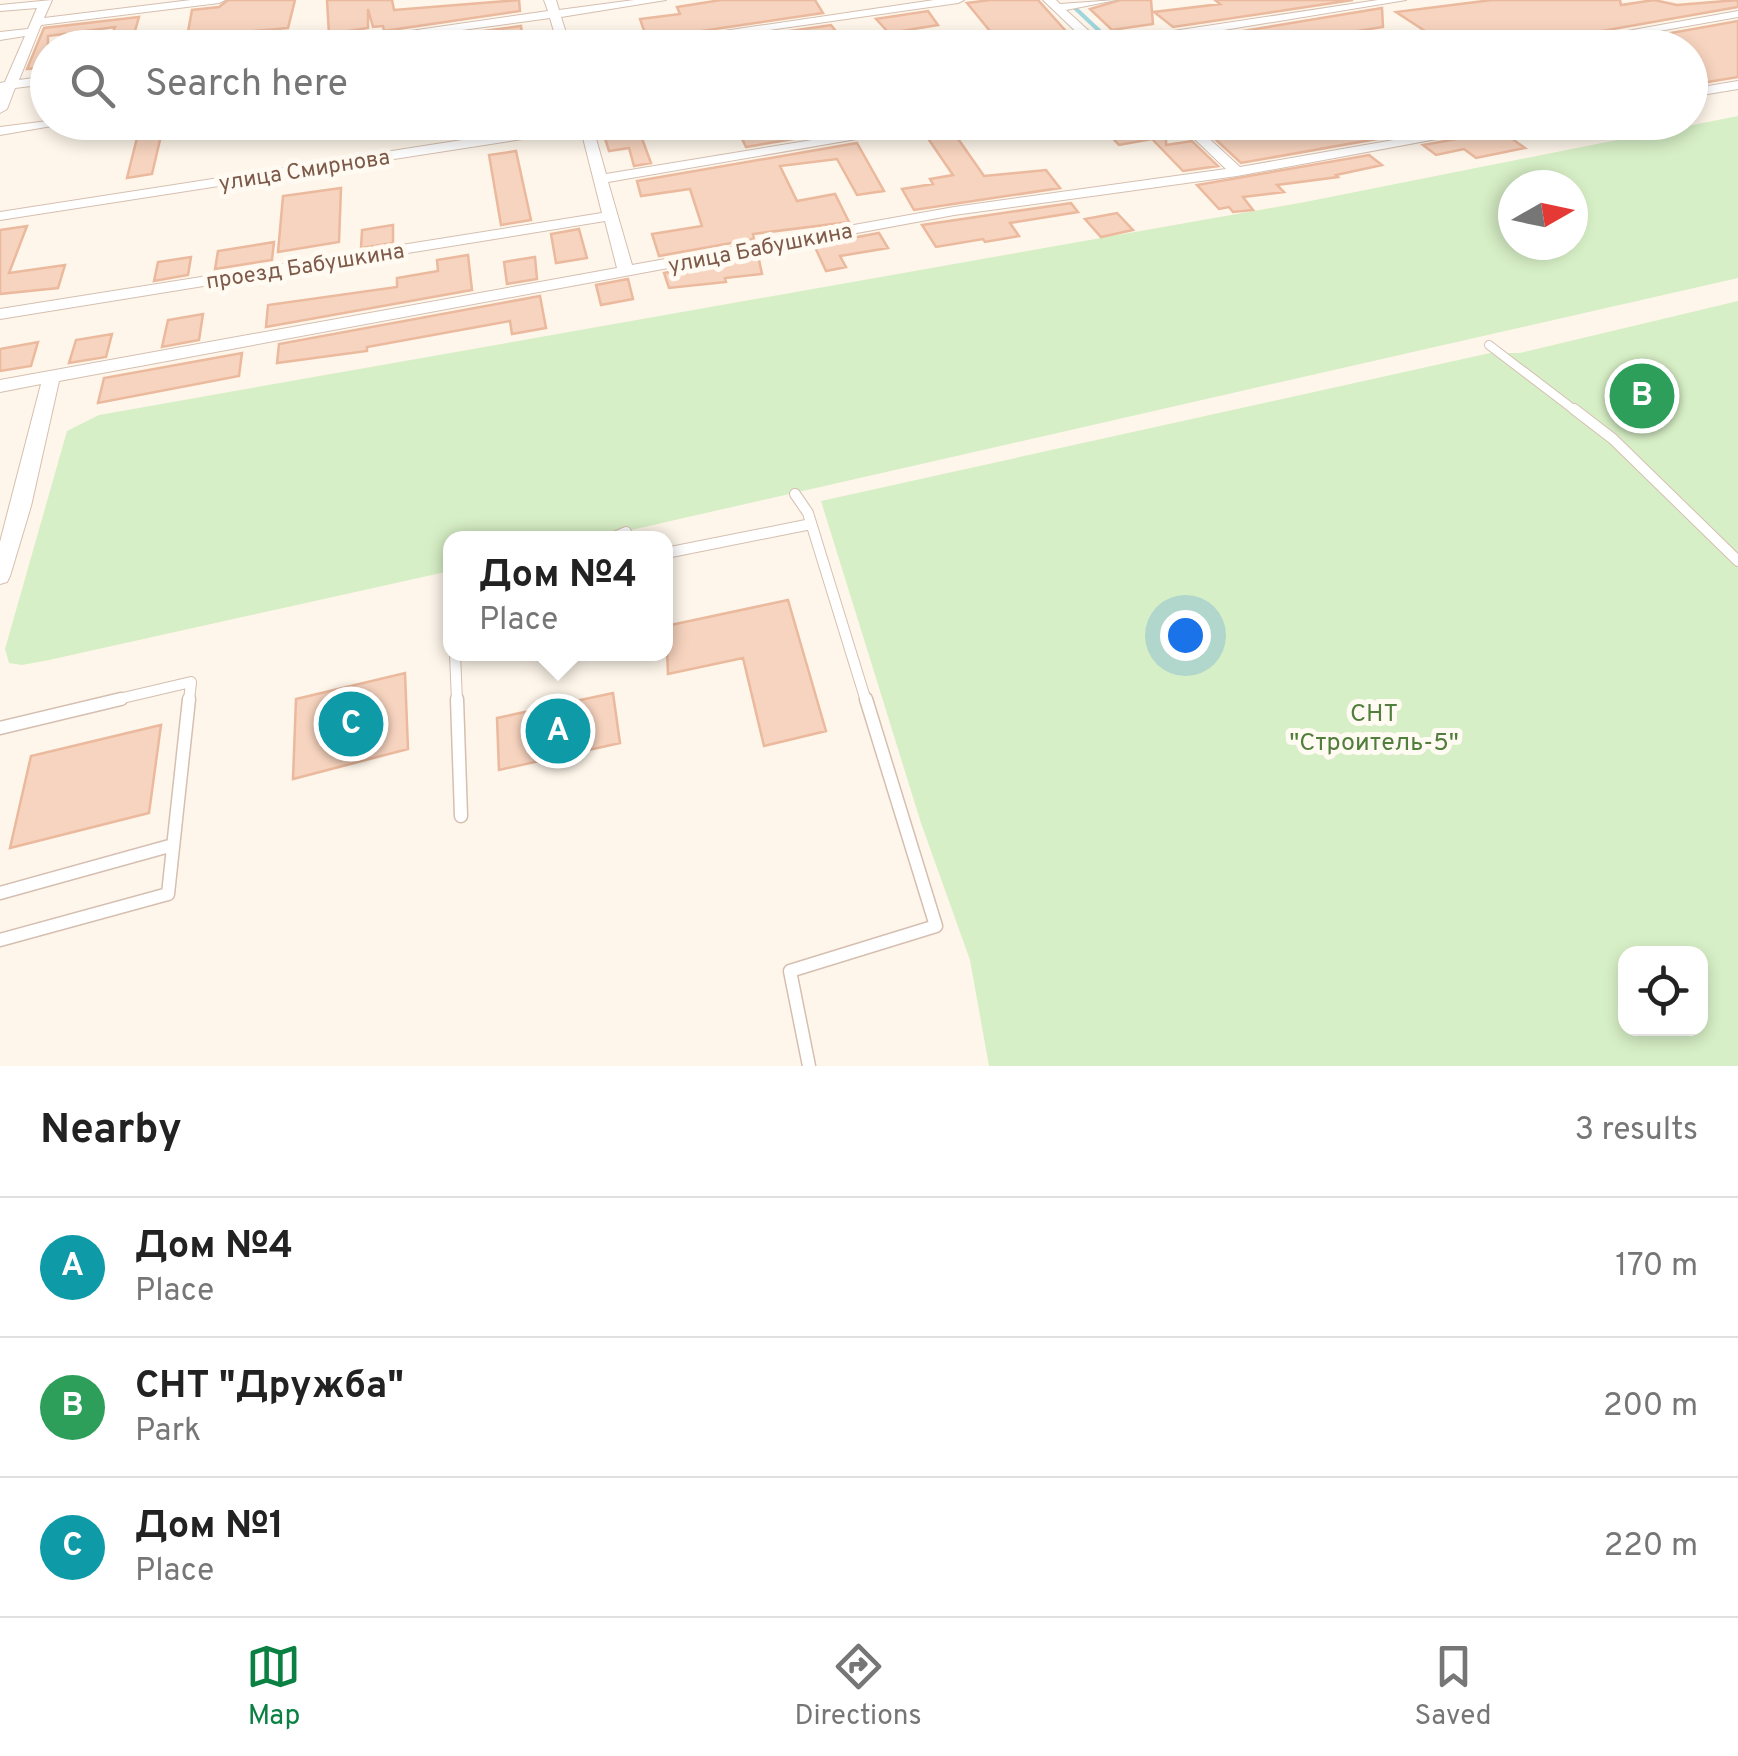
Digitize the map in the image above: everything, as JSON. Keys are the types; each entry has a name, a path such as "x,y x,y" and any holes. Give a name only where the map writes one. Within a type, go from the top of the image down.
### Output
{"street":[{"path":"0,36 168,3 218,0"},
{"path":"550,0 560,30"},
{"path":"435,30 660,0"},
{"path":"744,30 958,0"},
{"path":"1053,4 1110,0"},
{"path":"1206,30 1400,0"},
{"path":"1720,0 1738,11"},
{"path":"0,8 45,2 33,30"},
{"path":"1053,4 1079,30"},
{"path":"1636,30 1738,11"},
{"path":"0,109 5,86 30,37"},
{"path":"5,86 30,83"},
{"path":"1708,91 1738,85"},
{"path":"0,131 30,127"},
{"name":"улица Смирнова","path":"0,216 484,140"},
{"path":"590,140 626,272"},
{"path":"600,179 838,140"},
{"path":"1203,140 1238,172"},
{"name":"улица Бабушкина","path":"0,386 954,211 1238,172 1420,140"},
{"name":"проезд Бабушкина","path":"0,314 610,216"},
{"path":"0,576 22,506 51,378"},
{"path":"0,510 22,506"}],"lane":[{"path":"1489,345 1613,440 1738,561"},
{"path":"795,494 811,524 936,926 790,971 809,1066"},
{"path":"673,552 811,524"},
{"path":"455,661 460,816"},
{"path":"0,728 191,682 168,894 0,940"},
{"path":"0,893 173,845"}],"green space":[{"path":"1738,116 1738,278 627,531 443,531 443,573 49,660 9,663 5,649 67,431 99,415 1305,202 1617,140 1708,140 1708,122"},
{"name":"СНТ \"Строитель-5\"","path":"1738,301 1738,1066 989,1066 970,960 921,823 821,501 1490,353 1520,353"}],"building":[{"path":"228,0 295,0 288,28 188,30 192,10 219,7"},
{"path":"327,0 392,0 394,10 519,0 520,11 391,30 373,27 368,9 368,28 329,30"},
{"path":"721,0 815,0 823,13 708,30 644,30 640,19 680,14 677,7"},
{"path":"1038,0 1065,30 989,30 967,3"},
{"path":"1120,0 1151,0 1153,24 1112,30 1090,9"},
{"path":"1215,0 1353,0 1173,27 1154,12 1220,4"},
{"path":"1492,0 1620,0 1621,5 1654,0 1677,5 1738,0 1738,7 1607,30 1424,30 1396,12"},
{"path":"1382,8 1383,27 1249,30"},
{"path":"928,11 938,25 886,30 876,19"},
{"path":"139,17 135,30 44,28"},
{"path":"1738,21 1738,77 1708,82 1708,30 1688,30"},
{"path":"831,25 835,30 797,30"},
{"path":"136,140 160,140 152,174 127,178"},
{"path":"606,140 643,140 651,163 634,166 629,148 609,151"},
{"path":"743,140 788,140 746,147"},
{"path":"929,140 959,140 984,176 1046,170 1060,188 914,210 902,189 933,184 930,179 953,175"},
{"path":"1114,140 1146,140 1119,145"},
{"path":"1153,140 1166,140 1166,145 1192,141 1218,166 1183,171"},
{"path":"1216,140 1371,140 1241,163"},
{"path":"1451,140 1514,140 1525,148 1476,158 1464,149 1436,155 1423,145"},
{"path":"857,143 884,191 857,195 837,159 780,166 797,201 835,194 849,222 753,234 754,239 659,256 652,234 702,226 690,189 641,196 637,181"},
{"path":"516,151 531,220 501,225 489,155"},
{"path":"1369,155 1382,165 1338,177 1277,185 1284,192 1243,197 1253,210 1219,209 1197,185"},
{"path":"341,188 339,242 278,252 283,196"},
{"path":"1071,203 1078,212 1010,223 1019,236 985,242 983,239 936,247 922,225"},
{"path":"1117,213 1133,230 1101,237 1085,219"},
{"path":"393,225 393,243 361,248 362,230"},
{"path":"27,226 9,273 65,265 58,288 0,294 0,230"},
{"path":"579,229 587,258 556,263 551,234"},
{"path":"879,233 888,248 840,256 846,267 826,271 814,245"},
{"path":"274,242 272,260 215,269 218,251"},
{"path":"468,255 472,290 266,327 268,305 397,287 397,278 438,271 437,260"},
{"path":"758,255 762,274 725,278 726,282 669,288 664,273"},
{"path":"191,257 188,275 154,281 158,262"},
{"path":"535,257 537,279 507,284 504,262"},
{"path":"628,279 633,299 601,305 596,285"},
{"path":"540,296 546,328 512,334 510,321 367,347 367,351 277,363 279,344"},
{"path":"203,314 199,340 162,347 168,320"},
{"path":"112,334 106,357 69,363 76,340"},
{"path":"38,342 31,366 0,371 0,349"},
{"path":"242,353 239,376 98,403 104,378"},
{"path":"788,600 826,731 764,746 743,658 668,674 667,661 673,661 673,625"},
{"path":"405,673 408,749 293,779 296,699"},
{"path":"613,693 620,743 499,770 497,718"},
{"path":"161,725 149,813 10,848 31,756"}],"waterway":[{"path":"1075,8 1098,30"}],"place":[{"name":"СНТ \"Дружба\"","path":"1642,396"},
{"name":"Дом №1","path":"351,724"},
{"name":"Дом №4","path":"558,731"}]}
